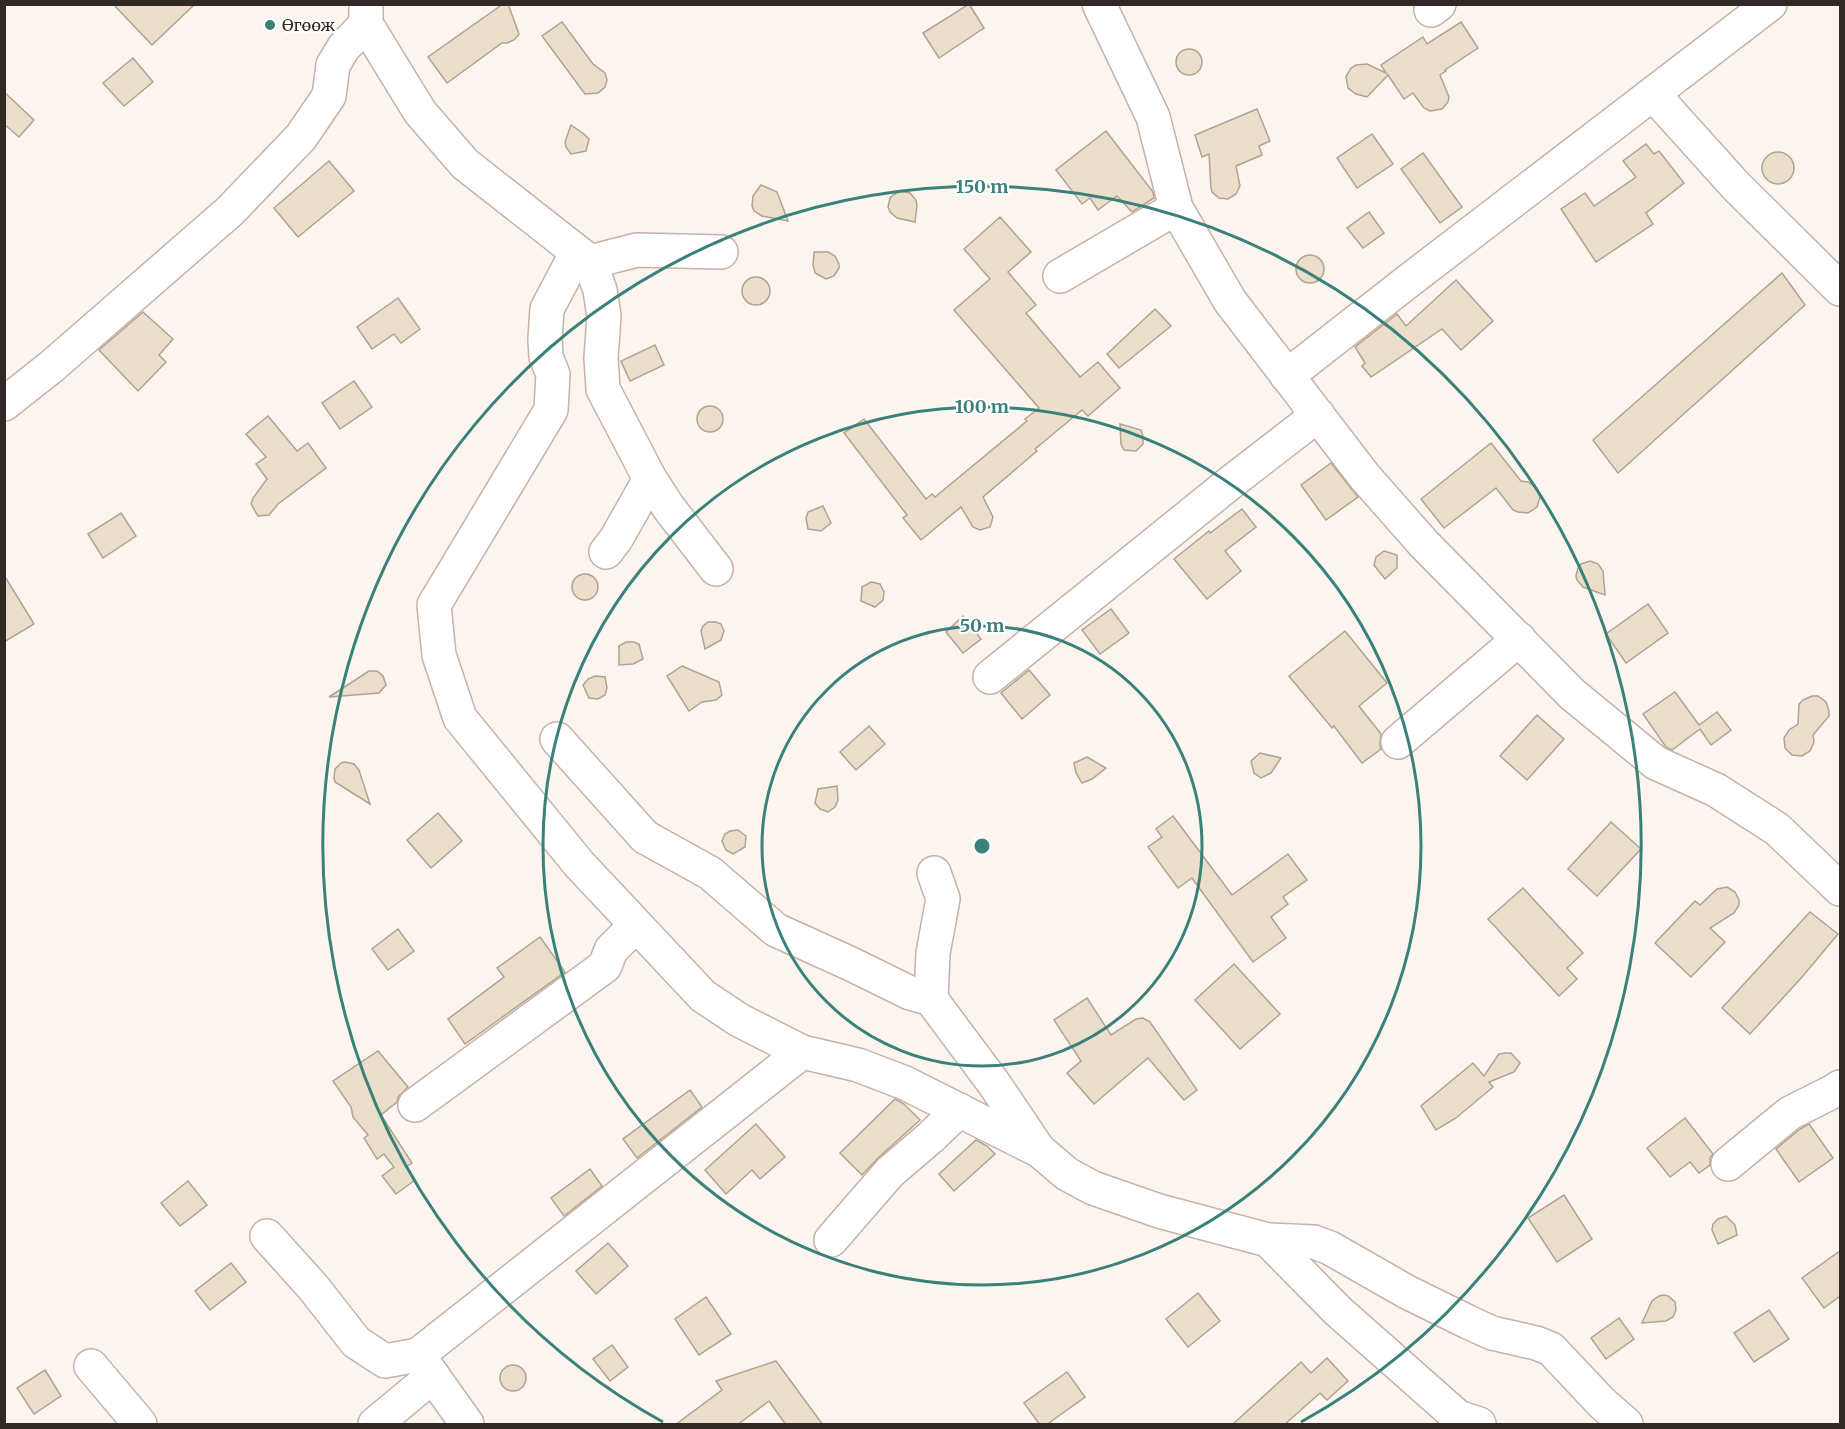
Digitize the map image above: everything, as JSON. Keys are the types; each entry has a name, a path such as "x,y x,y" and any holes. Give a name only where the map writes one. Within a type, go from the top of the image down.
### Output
{"street":[{"path":"1100,4 1153,117 1176,208 1230,301 1365,477 1424,544 1572,694 1656,763 1716,790 1777,829 1840,889"},
{"path":"1287,376 1770,4"},
{"path":"4,404 51,367 230,211 301,138 329,96 333,65 366,14 420,112 465,164 583,257 600,290 604,316 601,358 603,389 650,478 669,508 716,569"},
{"path":"1653,94 1736,186 1840,289"},
{"path":"1060,276 1176,208"},
{"path":"721,252 637,250 583,257 547,309 546,357 553,374 551,410 434,604 439,655 460,718 579,864 702,996 739,1020 802,1052 858,1065 905,1083 1040,1151 1067,1174 1094,1188 1159,1211 1268,1240 1314,1242 1407,1292 1492,1333 1536,1342 1551,1349 1626,1425"},
{"path":"990,677 1221,490 1318,415"},
{"path":"606,552 616,539 650,478"},
{"path":"1398,742 1519,639"},
{"path":"557,739 645,837 710,873 776,930 910,993 931,999 995,1085 1040,1151"},
{"path":"931,999 933,953 943,899 934,873"},
{"path":"415,1105 605,966 610,950 636,925"},
{"path":"375,1425 425,1366 802,1052"},
{"path":"1728,1164 1790,1113 1840,1087"},
{"path":"831,1240 891,1172 959,1110"},
{"path":"267,1236 313,1287 356,1342 385,1361 425,1366 467,1425"},
{"path":"1268,1240 1338,1311 1462,1422"},
{"path":"91,1366 140,1425"}],"building":[{"path":"113,4 195,4 152,45"},
{"path":"503,4 508,4 519,34 514,40 502,43 447,83 428,57"},
{"path":"969,4 984,28 939,58 923,33"},
{"path":"562,22 593,64 605,73 607,80 605,87 598,93 585,94 542,36"},
{"path":"1461,22 1478,48 1440,75 1449,97 1442,109 1430,111 1424,108 1413,93 1404,99 1388,75 1367,97 1356,94 1348,88 1346,77 1351,68 1356,65 1367,64 1386,73 1381,65 1423,37 1427,44"},
{"path":"1189,49 1199,52 1202,62 1199,72 1189,75 1179,72 1176,62 1179,52"},
{"path":"133,58 153,82 124,106 103,83"},
{"path":"4,92 34,120 19,137 4,124"},
{"path":"1257,109 1270,141 1259,146 1262,155 1236,166 1240,186 1236,194 1228,199 1219,198 1211,188 1209,154 1202,157 1195,135"},
{"path":"571,125 589,139 586,151 571,154 566,147 565,142"},
{"path":"1106,131 1153,192 1154,198 1132,212 1117,196 1098,210 1090,198 1082,204 1056,170"},
{"path":"1372,134 1393,164 1357,188 1337,158"},
{"path":"1646,144 1654,154 1659,151 1684,183 1646,213 1653,224 1596,262 1561,209 1585,193 1594,206 1636,177 1623,161"},
{"path":"1778,152 1789,157 1794,168 1789,179 1778,184 1767,179 1762,168 1767,157"},
{"path":"1423,153 1462,207 1440,223 1401,169"},
{"path":"329,161 354,191 298,237 274,208"},
{"path":"761,185 777,192 788,221 762,216 754,211 753,196"},
{"path":"901,191 910,193 916,200 915,222 897,218 890,212 888,207 890,198"},
{"path":"1369,212 1384,233 1363,248 1347,228"},
{"path":"1000,217 1031,252 1008,272 1036,305 1026,313 1080,377 1098,362 1120,388 1088,416 1082,410 983,497 993,517 990,527 980,530 973,527 961,507 921,540 903,518 907,515 844,433 864,419 926,499 932,494 935,497 1027,421 1025,419 1039,408 954,310 990,279 964,249"},
{"path":"814,252 828,252 835,256 839,268 834,276 826,279 815,273"},
{"path":"1310,255 1320,259 1324,269 1320,279 1310,283 1300,279 1296,269 1300,259"},
{"path":"1782,273 1805,305 1618,473 1593,440"},
{"path":"756,277 766,281 770,291 766,301 756,305 746,301 742,291 746,281"},
{"path":"1456,280 1493,321 1461,350 1442,329 1371,377 1362,366 1365,363 1355,347 1397,314 1406,326"},
{"path":"398,298 420,329 401,343 394,334 372,349 357,327"},
{"path":"1155,309 1171,326 1119,368 1107,354"},
{"path":"143,312 173,339 159,355 166,362 138,391 99,350"},
{"path":"655,345 664,365 630,381 621,361"},
{"path":"354,381 372,407 340,429 322,403"},
{"path":"710,406 719,410 723,419 719,428 710,432 701,428 697,419 701,410"},
{"path":"268,416 297,451 308,443 326,468 278,504 269,515 258,516 251,504 267,479 256,464 266,457 246,434"},
{"path":"1120,424 1141,430 1143,444 1136,451 1124,450 1121,444"},
{"path":"1491,443 1521,481 1528,482 1537,488 1540,497 1537,507 1528,513 1513,510 1496,488 1444,528 1421,499"},
{"path":"1331,463 1358,497 1326,520 1301,485"},
{"path":"823,506 831,523 821,531 808,529 806,518 808,512"},
{"path":"1242,509 1256,527 1225,551 1241,571 1207,599 1174,559 1209,531 1210,533"},
{"path":"121,513 136,536 103,558 88,534"},
{"path":"1384,551 1397,555 1397,568 1385,579 1374,565 1376,557"},
{"path":"1590,561 1598,564 1603,571 1605,595 1583,587 1577,580 1578,568 1581,564"},
{"path":"585,574 594,578 598,587 594,596 585,600 576,596 572,587 576,578"},
{"path":"4,575 34,624 4,642"},
{"path":"871,582 880,584 884,592 883,600 875,607 861,601 862,587"},
{"path":"1648,604 1668,633 1626,663 1606,634"},
{"path":"1111,609 1129,633 1100,654 1082,630"},
{"path":"963,616 981,639 963,653 946,632"},
{"path":"708,622 721,624 724,631 721,640 705,649 701,631"},
{"path":"1345,631 1387,683 1359,706 1381,734 1381,749 1362,763 1334,726 1332,728 1289,676"},
{"path":"626,642 639,644 643,659 633,664 619,665 619,646"},
{"path":"682,666 719,682 722,695 716,700 702,702 689,711 667,676"},
{"path":"1029,670 1050,695 1022,719 1001,693"},
{"path":"369,671 377,671 383,676 386,685 379,693 329,697"},
{"path":"595,676 605,677 607,688 605,695 598,699 589,698 583,685"},
{"path":"1675,692 1699,725 1717,712 1731,730 1711,745 1700,729 1672,750 1666,747 1643,714"},
{"path":"1812,696 1818,696 1826,702 1829,716 1813,735 1814,742 1810,751 1802,756 1792,755 1785,748 1784,738 1789,730 1798,724 1799,704"},
{"path":"1537,715 1564,739 1527,780 1500,756"},
{"path":"869,726 885,744 856,770 840,752"},
{"path":"1260,753 1281,758 1271,773 1261,778 1254,773 1251,761"},
{"path":"1087,757 1106,768 1092,779 1082,783 1076,773 1074,763"},
{"path":"345,762 354,764 359,770 370,804 335,782 335,769"},
{"path":"837,786 838,800 835,807 828,812 820,809 815,803 818,789"},
{"path":"438,813 462,841 431,868 407,840"},
{"path":"1173,816 1232,895 1288,854 1307,880 1283,897 1288,904 1271,917 1286,938 1253,962 1192,878 1178,888 1148,847 1162,837 1156,829"},
{"path":"1611,822 1641,849 1597,896 1568,869"},
{"path":"738,830 746,836 745,847 733,854 726,850 722,841 725,834"},
{"path":"1727,887 1735,892 1739,905 1734,913 1710,928 1725,942 1691,977 1655,943 1695,901 1700,905 1717,889"},
{"path":"1523,888 1583,953 1567,968 1577,979 1559,996 1488,919"},
{"path":"1810,912 1838,934 1750,1034 1722,1008"},
{"path":"398,929 414,951 388,970 372,949"},
{"path":"540,937 565,972 465,1044 448,1019 504,977 497,968"},
{"path":"1234,964 1280,1014 1240,1049 1195,1000"},
{"path":"1087,998 1111,1035 1136,1019 1143,1018 1150,1022 1197,1090 1184,1100 1148,1058 1094,1104 1067,1073 1081,1061 1054,1020"},
{"path":"378,1051 408,1087 398,1097 397,1102 381,1115 412,1163 406,1167 415,1180 396,1194 382,1176 394,1167 384,1154 377,1159 364,1138 368,1135 353,1117 351,1107 333,1081"},
{"path":"1511,1053 1520,1063 1514,1072 1489,1082 1493,1087 1456,1118 1436,1130 1421,1106 1473,1063 1484,1076 1499,1054"},
{"path":"690,1090 702,1107 637,1158 623,1139"},
{"path":"895,1099 904,1104 920,1120 862,1175 840,1153"},
{"path":"1685,1118 1713,1154 1710,1158 1710,1165 1699,1173 1690,1162 1670,1177 1647,1148"},
{"path":"756,1124 785,1157 760,1179 752,1170 726,1194 705,1170"},
{"path":"1809,1124 1833,1158 1799,1182 1776,1149"},
{"path":"976,1140 995,1154 954,1191 939,1174"},
{"path":"590,1169 602,1186 564,1216 551,1198"},
{"path":"188,1181 207,1205 180,1226 161,1203"},
{"path":"1564,1195 1592,1239 1557,1262 1528,1218"},
{"path":"1726,1216 1735,1225 1737,1235 1718,1244 1712,1230 1713,1224"},
{"path":"608,1243 628,1266 596,1294 576,1271"},
{"path":"1840,1251 1840,1296 1824,1308 1802,1278"},
{"path":"231,1263 246,1282 210,1310 195,1291"},
{"path":"1198,1293 1220,1321 1188,1347 1166,1319"},
{"path":"1664,1295 1675,1302 1676,1310 1673,1317 1666,1321 1642,1323 1652,1301"},
{"path":"706,1297 731,1334 699,1355 675,1319"},
{"path":"1769,1310 1789,1339 1754,1362 1734,1333"},
{"path":"1619,1318 1634,1339 1606,1359 1591,1338"},
{"path":"612,1345 628,1367 610,1381 593,1359"},
{"path":"1327,1358 1348,1381 1327,1400 1320,1393 1284,1425 1232,1425 1301,1362 1311,1373"},
{"path":"776,1361 823,1425 786,1425 769,1401 737,1425 675,1425 722,1390 716,1381"},
{"path":"513,1365 522,1369 526,1378 522,1387 513,1391 504,1387 500,1378 504,1369"},
{"path":"45,1370 61,1396 34,1414 17,1388"},
{"path":"1067,1372 1085,1397 1046,1425 1040,1425 1024,1403"}],"place":[{"name":"Өгөөж","path":"270,25"}]}
